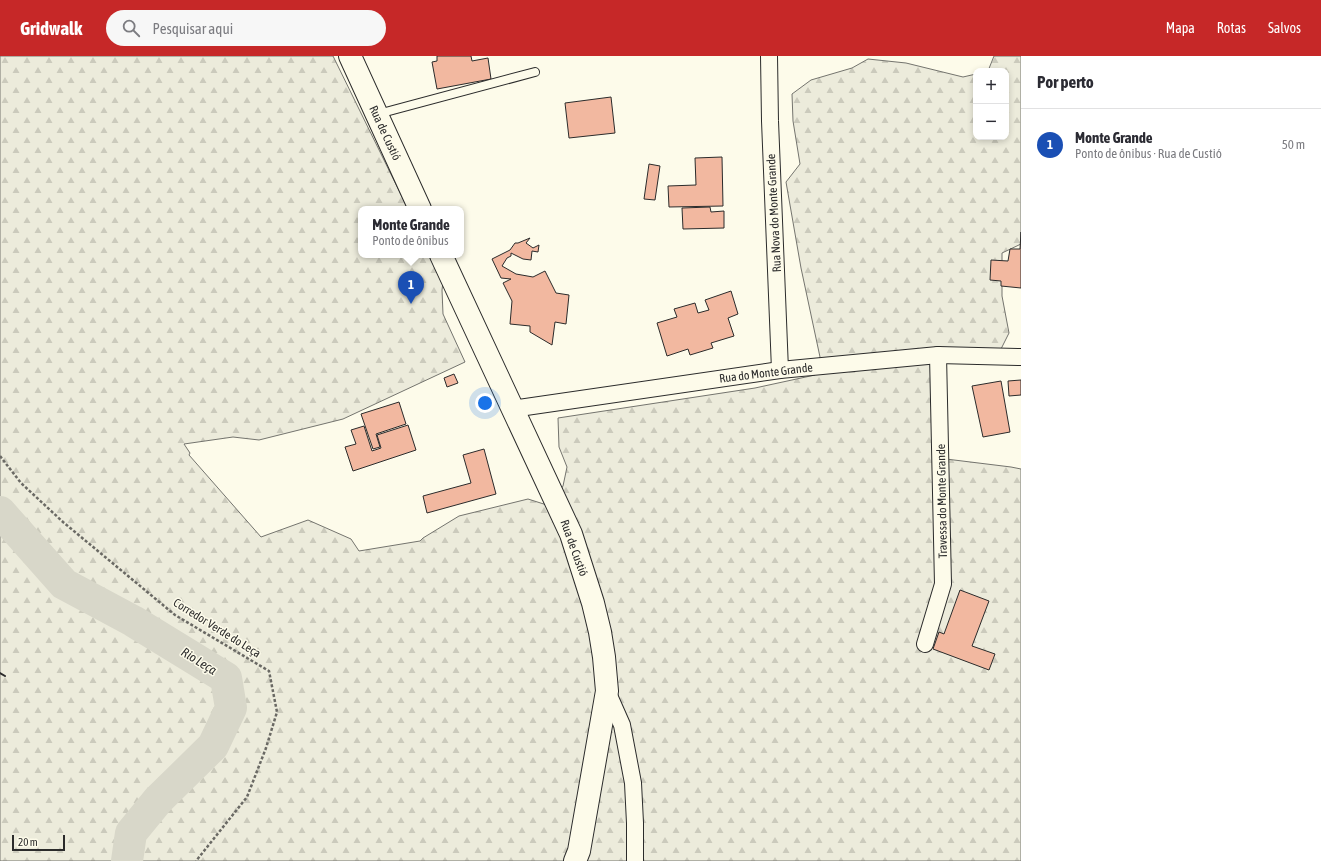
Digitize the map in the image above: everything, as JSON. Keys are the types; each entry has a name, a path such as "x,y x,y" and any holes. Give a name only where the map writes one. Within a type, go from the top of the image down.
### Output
{"main road":[{"name":"Rua de Custió","path":"350,56 419,206"},
{"name":"Rua de Custió","path":"442,258 571,534 593,602 600,632 607,691 575,861"}],"street":[{"name":"Rua Nova do Monte Grande","path":"769,56 770,121 780,370"},
{"name":"Rua do Monte Grande","path":"512,409 780,370 938,355 1021,357"},
{"name":"Travessa do Monte Grande","path":"925,644 944,584 938,355"},
{"path":"607,691 622,725 633,783 635,861"}],"lane":[{"path":"377,114 535,72"}],"path":[{"name":"Corredor Verde do Leça","path":"0,456 21,483 63,522 175,615 269,671 277,712 266,748 247,797 196,861"}],"green space":[{"path":"0,56 333,56 407,206 358,206 358,258 431,258 443,282 443,314 465,362 343,419 259,440 233,437 184,444 190,453 189,455 261,537 308,520 351,539 359,551 420,541 459,516 528,499 550,506 563,486 567,467 559,447 558,418 755,388 815,375 820,357 801,268 786,182 800,164 793,121 792,94 811,80 852,68 868,59 906,63 963,77 973,75 973,140 1009,140 1009,68 989,68 994,56 1021,56 1021,244 1002,253 1002,296 1009,333 1000,351 946,363 946,459 1021,469 1021,861 0,861"}],"building":[{"path":"437,56 471,56 472,61 488,58 491,79 437,89 432,62 437,61"},
{"path":"611,97 615,133 569,138 565,103"},
{"path":"722,157 723,206 669,207 668,186 696,185 695,158"},
{"path":"649,164 660,166 655,200 644,199"},
{"path":"710,207 711,212 724,211 724,228 683,229 682,208"},
{"path":"1021,232 1021,288 1001,286 1001,281 990,280 991,260 1008,261 1010,249 1020,249"},
{"path":"530,238 526,243 533,248 539,245 538,252 532,251 531,260 523,259 511,253 511,256 507,258 502,266 516,274 533,277 545,271 556,293 569,295 566,324 555,322 552,345 530,332 530,326 510,324 512,301 503,283 511,279 501,278 492,259 510,250 515,243"},
{"path":"731,291 738,314 728,318 734,336 711,343 713,348 690,355 688,349 667,356 657,323 677,317 674,309 695,303 698,313 709,310 705,300"},
{"path":"454,374 458,383 447,387 444,378"},
{"path":"1021,380 1021,395 1009,396 1008,381"},
{"path":"1001,381 1010,432 983,437 972,386"},
{"path":"399,402 406,424 376,434 380,447 373,449 361,414"},
{"path":"408,425 416,450 353,471 345,447 356,444 351,430 364,426 372,451 381,448 377,435"},
{"path":"484,449 496,494 427,513 423,496 471,483 463,455"},
{"path":"960,590 989,601 972,646 995,654 989,670 933,649 939,632 944,634"}],"waterway":[{"name":"Rio Leça","path":"0,512 64,584 133,621 226,678 231,708 213,746 158,800 131,833 127,861"}],"wall":[{"path":"0,673 5,676"}],"place":[{"name":"Monte Grande","path":"411,304"}]}
